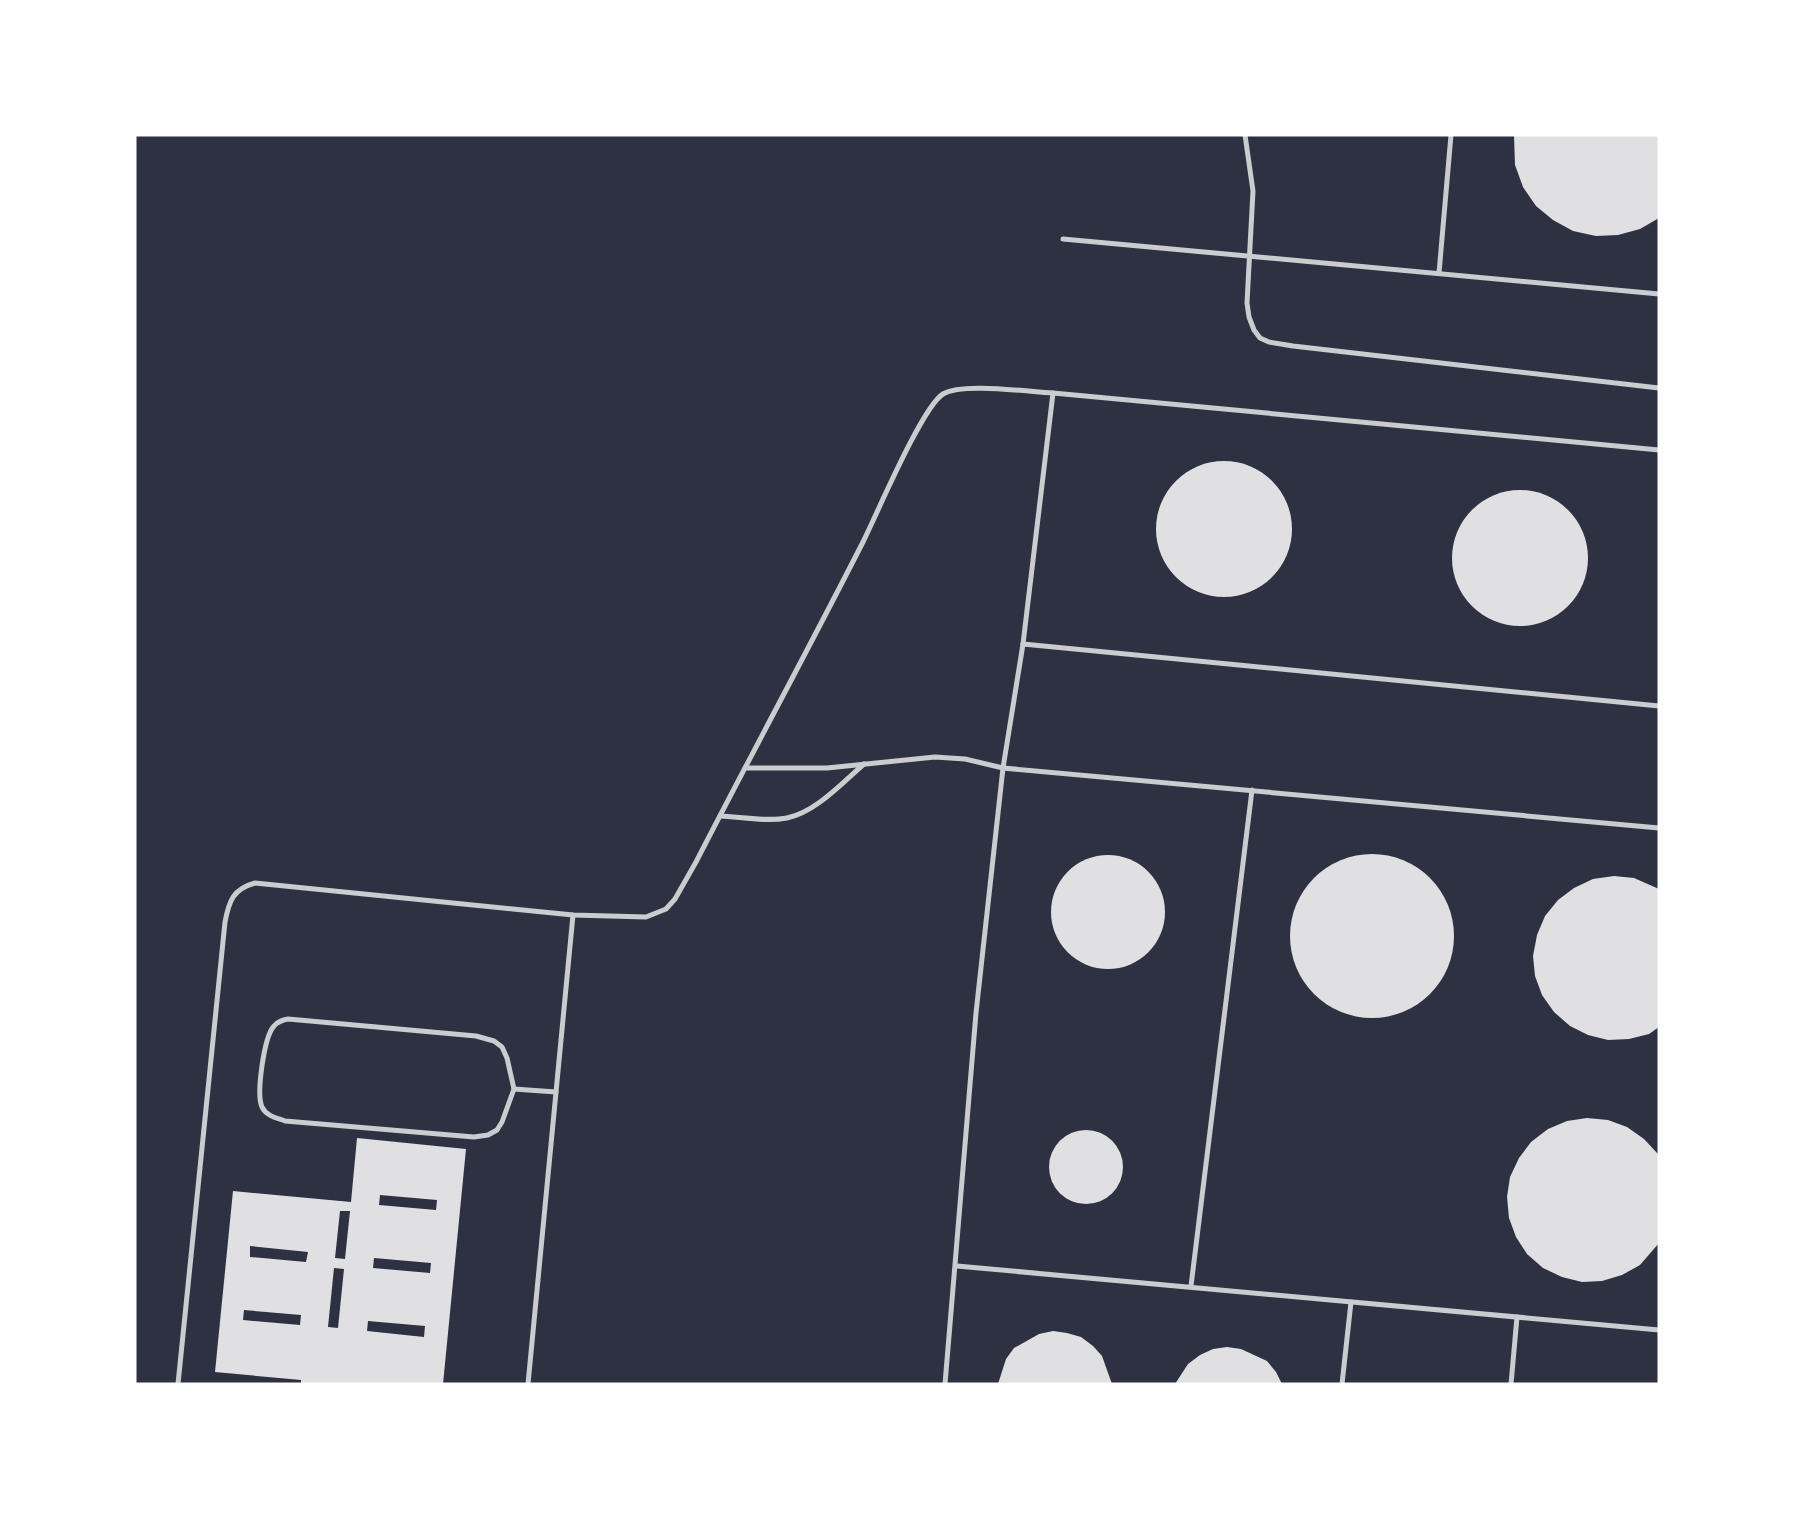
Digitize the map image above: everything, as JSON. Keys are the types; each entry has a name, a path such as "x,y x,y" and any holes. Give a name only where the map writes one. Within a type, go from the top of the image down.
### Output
{"lane":[{"path":"1244,135 1253,191 1247,303 1249,317 1260,338 1269,342 1659,388"},
{"path":"1439,273 1451,135"},
{"path":"1063,239 1659,294"},
{"path":"178,1384 225,922 234,893 255,883 573,915 646,917 666,909 675,899 720,816 906,454 936,399 946,392 965,388 1053,393 1659,450"},
{"path":"946,1384 976,1013 1003,768 1023,645 1053,393"},
{"path":"1023,645 1659,706"},
{"path":"745,768 827,768 935,757 965,759 1003,768 1659,828"},
{"path":"720,816 777,819 790,817 822,799 864,764"},
{"path":"1191,1286 1252,790"},
{"path":"528,1384 573,915"},
{"path":"288,1019 488,1038 505,1051 514,1089 502,1122 496,1130 488,1135 474,1137 285,1121 267,1113 262,1107 260,1095 268,1038 274,1025 288,1019"},
{"path":"514,1089 556,1092"},
{"path":"957,1266 1659,1330"},
{"path":"1342,1384 1351,1302"},
{"path":"1511,1384 1517,1317"}],"building":[{"path":"1514,135 1659,135 1659,218 1640,229 1618,235 1596,236 1573,231 1553,220 1536,206 1523,187 1515,165"},
{"path":"1224,461 1250,466 1272,481 1287,503 1292,529 1287,555 1272,577 1250,592 1224,597 1198,592 1176,577 1161,555 1156,529 1161,503 1176,481 1198,466"},
{"path":"1520,490 1546,495 1568,510 1583,532 1588,558 1583,584 1568,606 1546,621 1520,626 1494,621 1472,606 1457,584 1452,558 1457,532 1472,510 1494,495"},
{"path":"1372,854 1403,860 1430,878 1448,905 1454,936 1448,967 1430,994 1403,1012 1372,1018 1341,1012 1314,994 1296,967 1290,936 1296,905 1314,878 1341,860"},
{"path":"1108,855 1130,860 1148,872 1160,890 1165,912 1160,934 1148,952 1130,964 1108,969 1086,964 1068,952 1056,934 1051,912 1056,890 1068,872 1086,860"},
{"path":"1614,876 1634,878 1659,889 1659,1027 1649,1034 1608,1040 1588,1035 1570,1026 1554,1012 1542,995 1535,976 1533,956 1537,935 1545,916 1558,900 1593,879"},
{"path":"1587,1118 1608,1120 1627,1127 1644,1139 1658,1154 1659,1243 1640,1265 1622,1275 1602,1281 1582,1282 1543,1268 1527,1254 1516,1237 1509,1218 1507,1197 1510,1177 1531,1142 1548,1129 1567,1121"},
{"path":"1086,1130 1100,1133 1112,1141 1120,1153 1123,1167 1120,1181 1112,1193 1100,1201 1086,1204 1072,1201 1060,1193 1052,1181 1049,1167 1052,1153 1060,1141 1072,1133"},
{"path":"357,1138 466,1149 443,1384 301,1384 301,1380 215,1372 233,1191 351,1202","holes":["380,1195 437,1200 436,1210 379,1205","340,1211 350,1211 345,1259 335,1258","250,1246 308,1252 306,1262 250,1257","374,1258 431,1263 430,1273 373,1268","334,1268 344,1269 338,1328 328,1327","244,1310 301,1315 300,1325 243,1320","368,1321 425,1326 424,1337 367,1331"]},
{"path":"1053,1331 1081,1337 1093,1346 1102,1356 1112,1384 998,1384 1006,1359 1014,1348 1039,1334"},
{"path":"1227,1347 1241,1349 1267,1361 1282,1384 1175,1384 1188,1364 1200,1355"}]}
